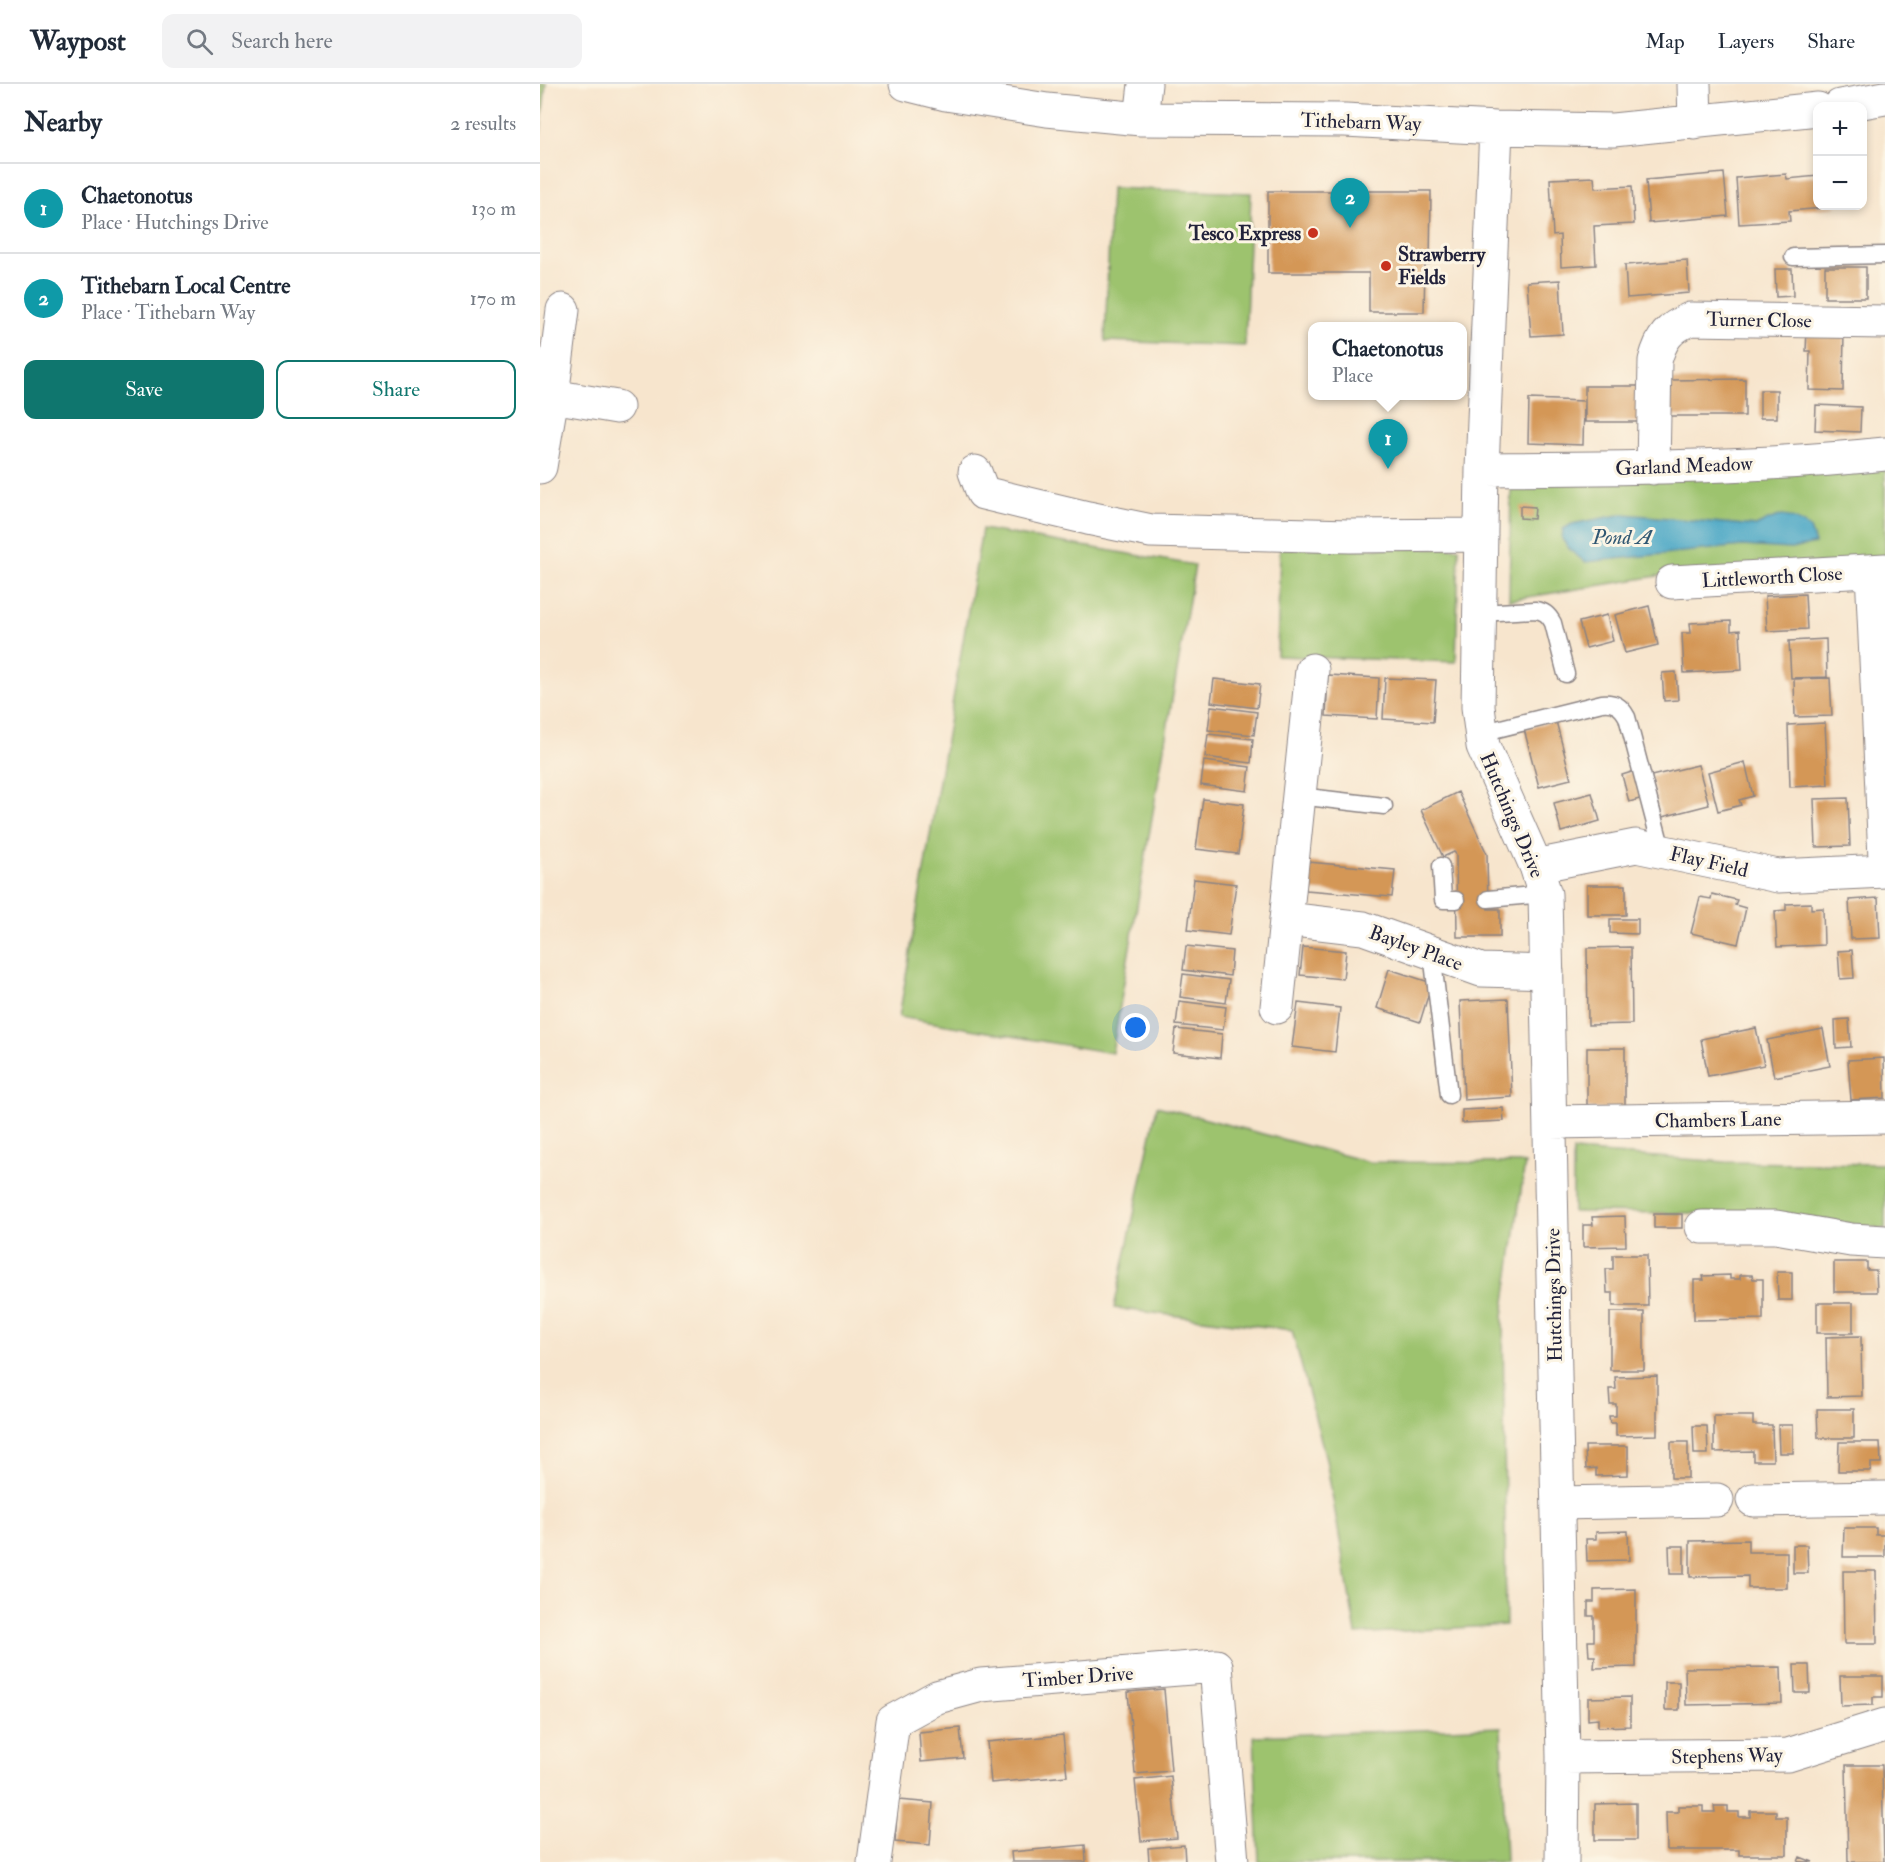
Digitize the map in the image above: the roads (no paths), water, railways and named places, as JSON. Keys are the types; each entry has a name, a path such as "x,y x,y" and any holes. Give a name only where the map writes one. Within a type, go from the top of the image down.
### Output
{"street":[{"name":"Tithebarn Way","path":"906,84 946,94 1047,111 1141,119 1345,120 1496,128 1613,130 1813,110"},
{"path":"1141,119 1145,84"},
{"path":"1694,84 1695,123"},
{"path":"1862,102 1885,98"},
{"name":"Hutchings Drive","path":"1496,128 1482,469 1478,707 1481,733 1490,765 1540,880 1547,972 1563,1757 1562,1862"},
{"path":"540,467 563,309"},
{"name":"Turner Close","path":"1653,468 1655,361 1659,345 1667,332 1677,324 1690,319 1885,321"},
{"path":"552,396 617,407"},
{"name":"Garland Meadow","path":"1482,469 1653,468 1754,464 1885,454"},
{"path":"975,472 983,493 1151,531 1350,536 1481,535"},
{"name":"Littleworth Close","path":"1672,582 1879,571 1885,858"},
{"path":"1277,1007 1312,670"},
{"name":"Flay Field","path":"1540,880 1619,848 1636,846 1778,876 1885,871"},
{"name":"Bayley Place","path":"1286,919 1363,928 1481,970 1547,972"},
{"name":"Chambers Lane","path":"1550,1122 1885,1117"},
{"path":"1702,1227 1776,1227 1851,1240 1885,1242"},
{"path":"1753,1500 1885,1498"},
{"path":"1558,1503 1717,1500"},
{"name":"Timber Drive","path":"874,1862 893,1721 937,1697 981,1684 1216,1666 1233,1862"},
{"name":"Stephens Way","path":"1563,1757 1788,1755 1885,1725"}],"lane":[{"path":"1793,257 1885,255"},
{"path":"1480,613 1543,611 1553,623 1566,674"},
{"path":"1481,733 1602,703 1610,702 1618,705 1627,717 1662,850"},
{"path":"1299,796 1384,806"},
{"path":"1441,866 1443,900 1456,900"},
{"path":"1488,899 1540,880"},
{"path":"1432,953 1449,1095"}],"water":[{"name":"Pond A","path":"1624,514 1756,526 1772,518 1784,516 1795,519 1810,528 1815,544 1791,549 1742,546 1585,562 1570,550 1562,539 1563,529 1572,524"}],"place":[{"name":"Tithebarn Local Centre","path":"1350,228"},
{"name":"Tesco Express","path":"1313,233"},
{"name":"Strawberry Fields","path":"1386,266"},
{"name":"Chaetonotus","path":"1388,469"}]}
